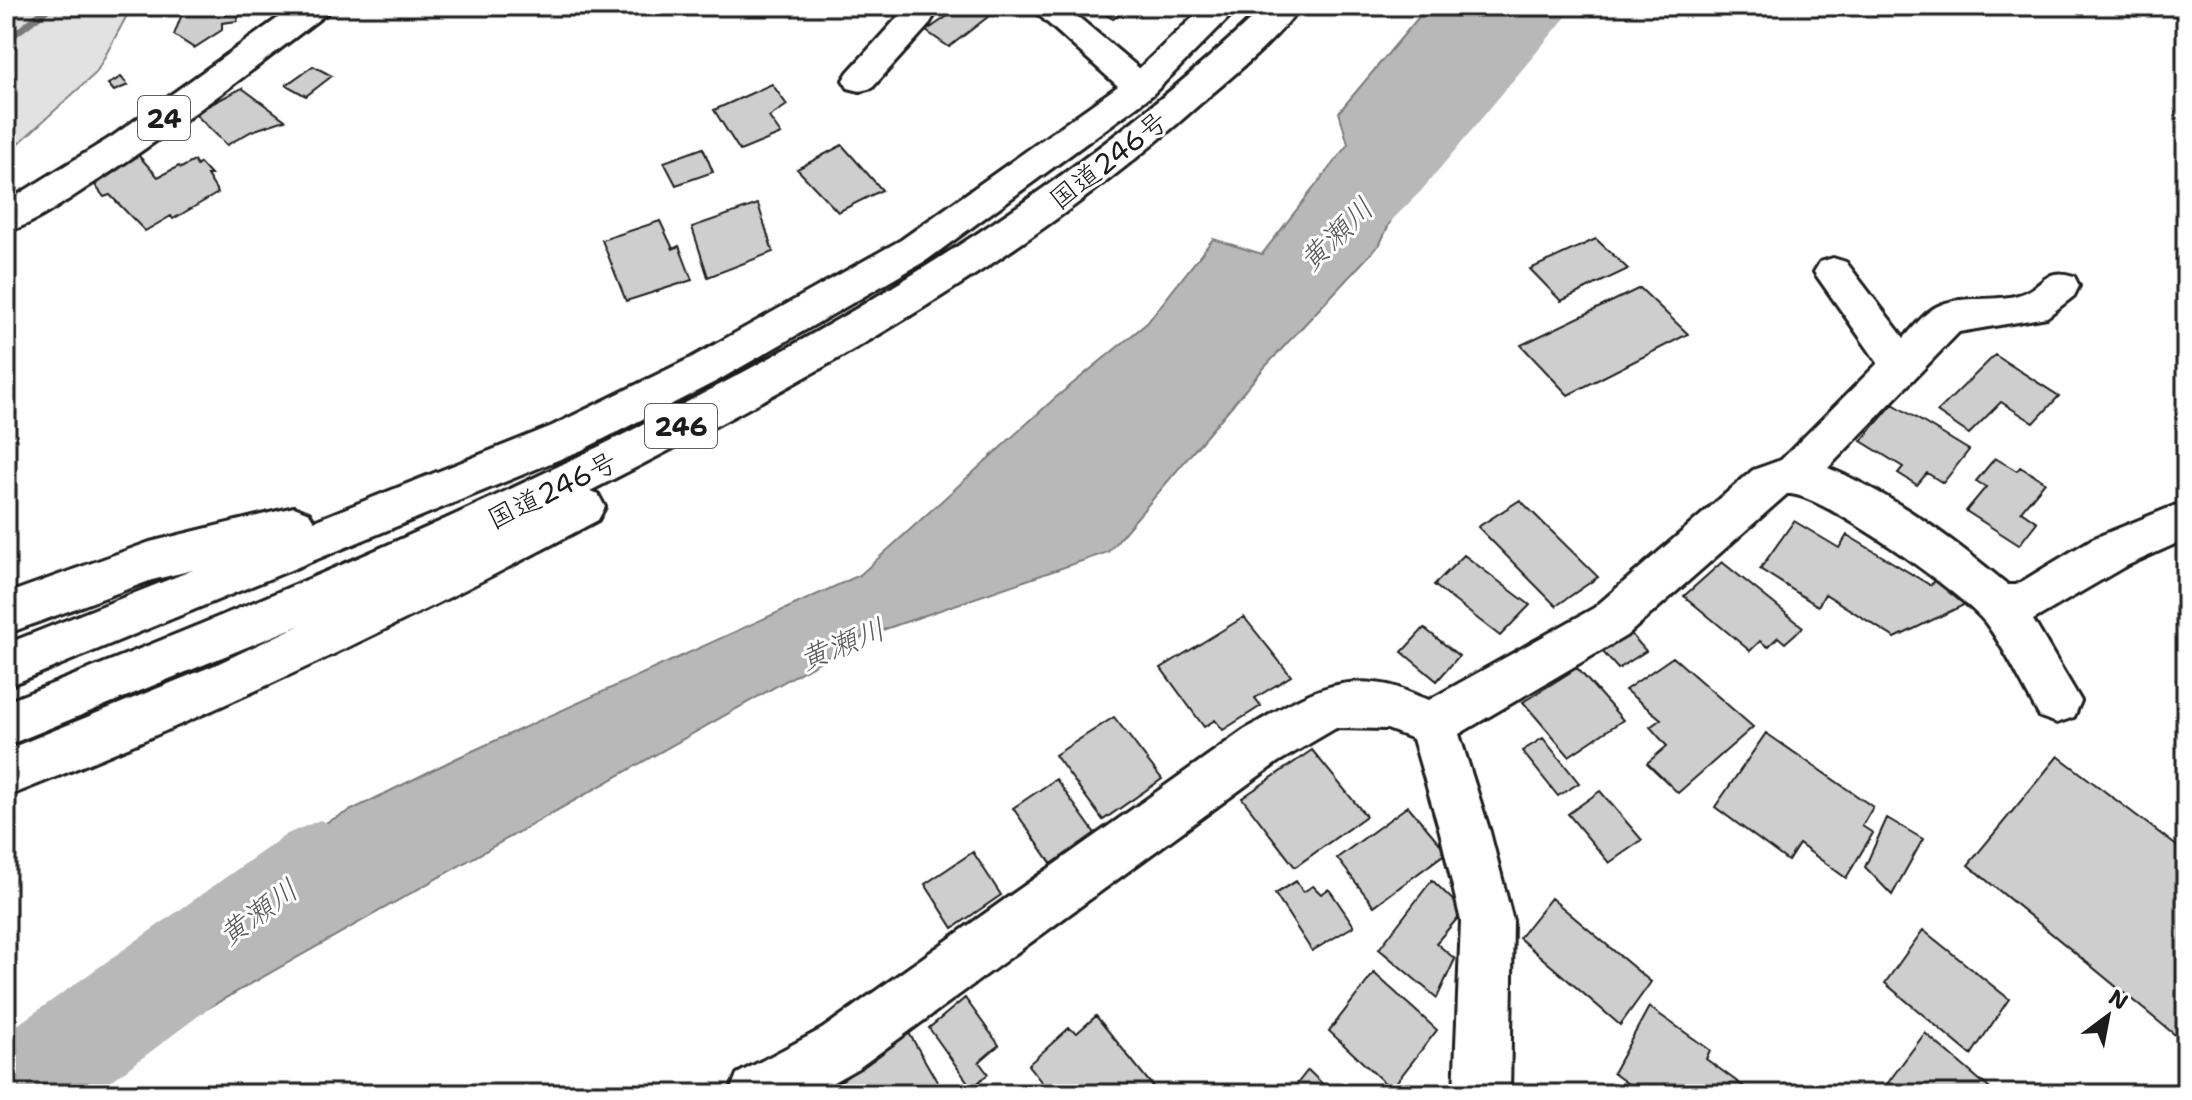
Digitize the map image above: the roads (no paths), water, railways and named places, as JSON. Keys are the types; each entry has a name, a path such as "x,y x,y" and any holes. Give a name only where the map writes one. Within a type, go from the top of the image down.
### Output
{"main road":[{"name":"24","path":"6,219 64,187 161,121 316,6"},
{"path":"860,80 916,19 924,6"},
{"path":"1045,6 1140,87"},
{"name":"国道246号","path":"6,666 567,438 703,370 914,250 1140,87 1224,6"},
{"name":"国道246号","path":"6,724 426,551 668,433 864,327 1011,235 1177,107 1284,6"},
{"path":"1833,272 1902,365"},
{"path":"1432,724 1610,622 1768,483 1794,475 1948,318 2033,307 2060,286"},
{"path":"6,774 232,680 459,572 670,461 864,327"},
{"path":"1794,475 1823,482 1971,581 2000,606 2057,701"},
{"path":"6,614 150,561 432,492"},
{"path":"2000,606 2023,604 2108,553 2186,519"},
{"path":"757,1094 841,1048 1261,746 1330,706 1387,707 1432,724"},
{"path":"1432,724 1465,832 1487,921 1482,1094"}],"water":[{"path":"1428,6 1576,6 1458,75 1380,244 1263,369 1108,552 865,636 118,1059 327,822 457,758 860,575 1054,399 1147,323 1213,239 1262,254 1348,144 1339,112"}],"waterway":[{"path":"6,42 52,6"},
{"name":"黄瀬川","path":"1352,218 1397,174 1545,6"},
{"name":"黄瀬川","path":"8,1094 320,867"}]}
